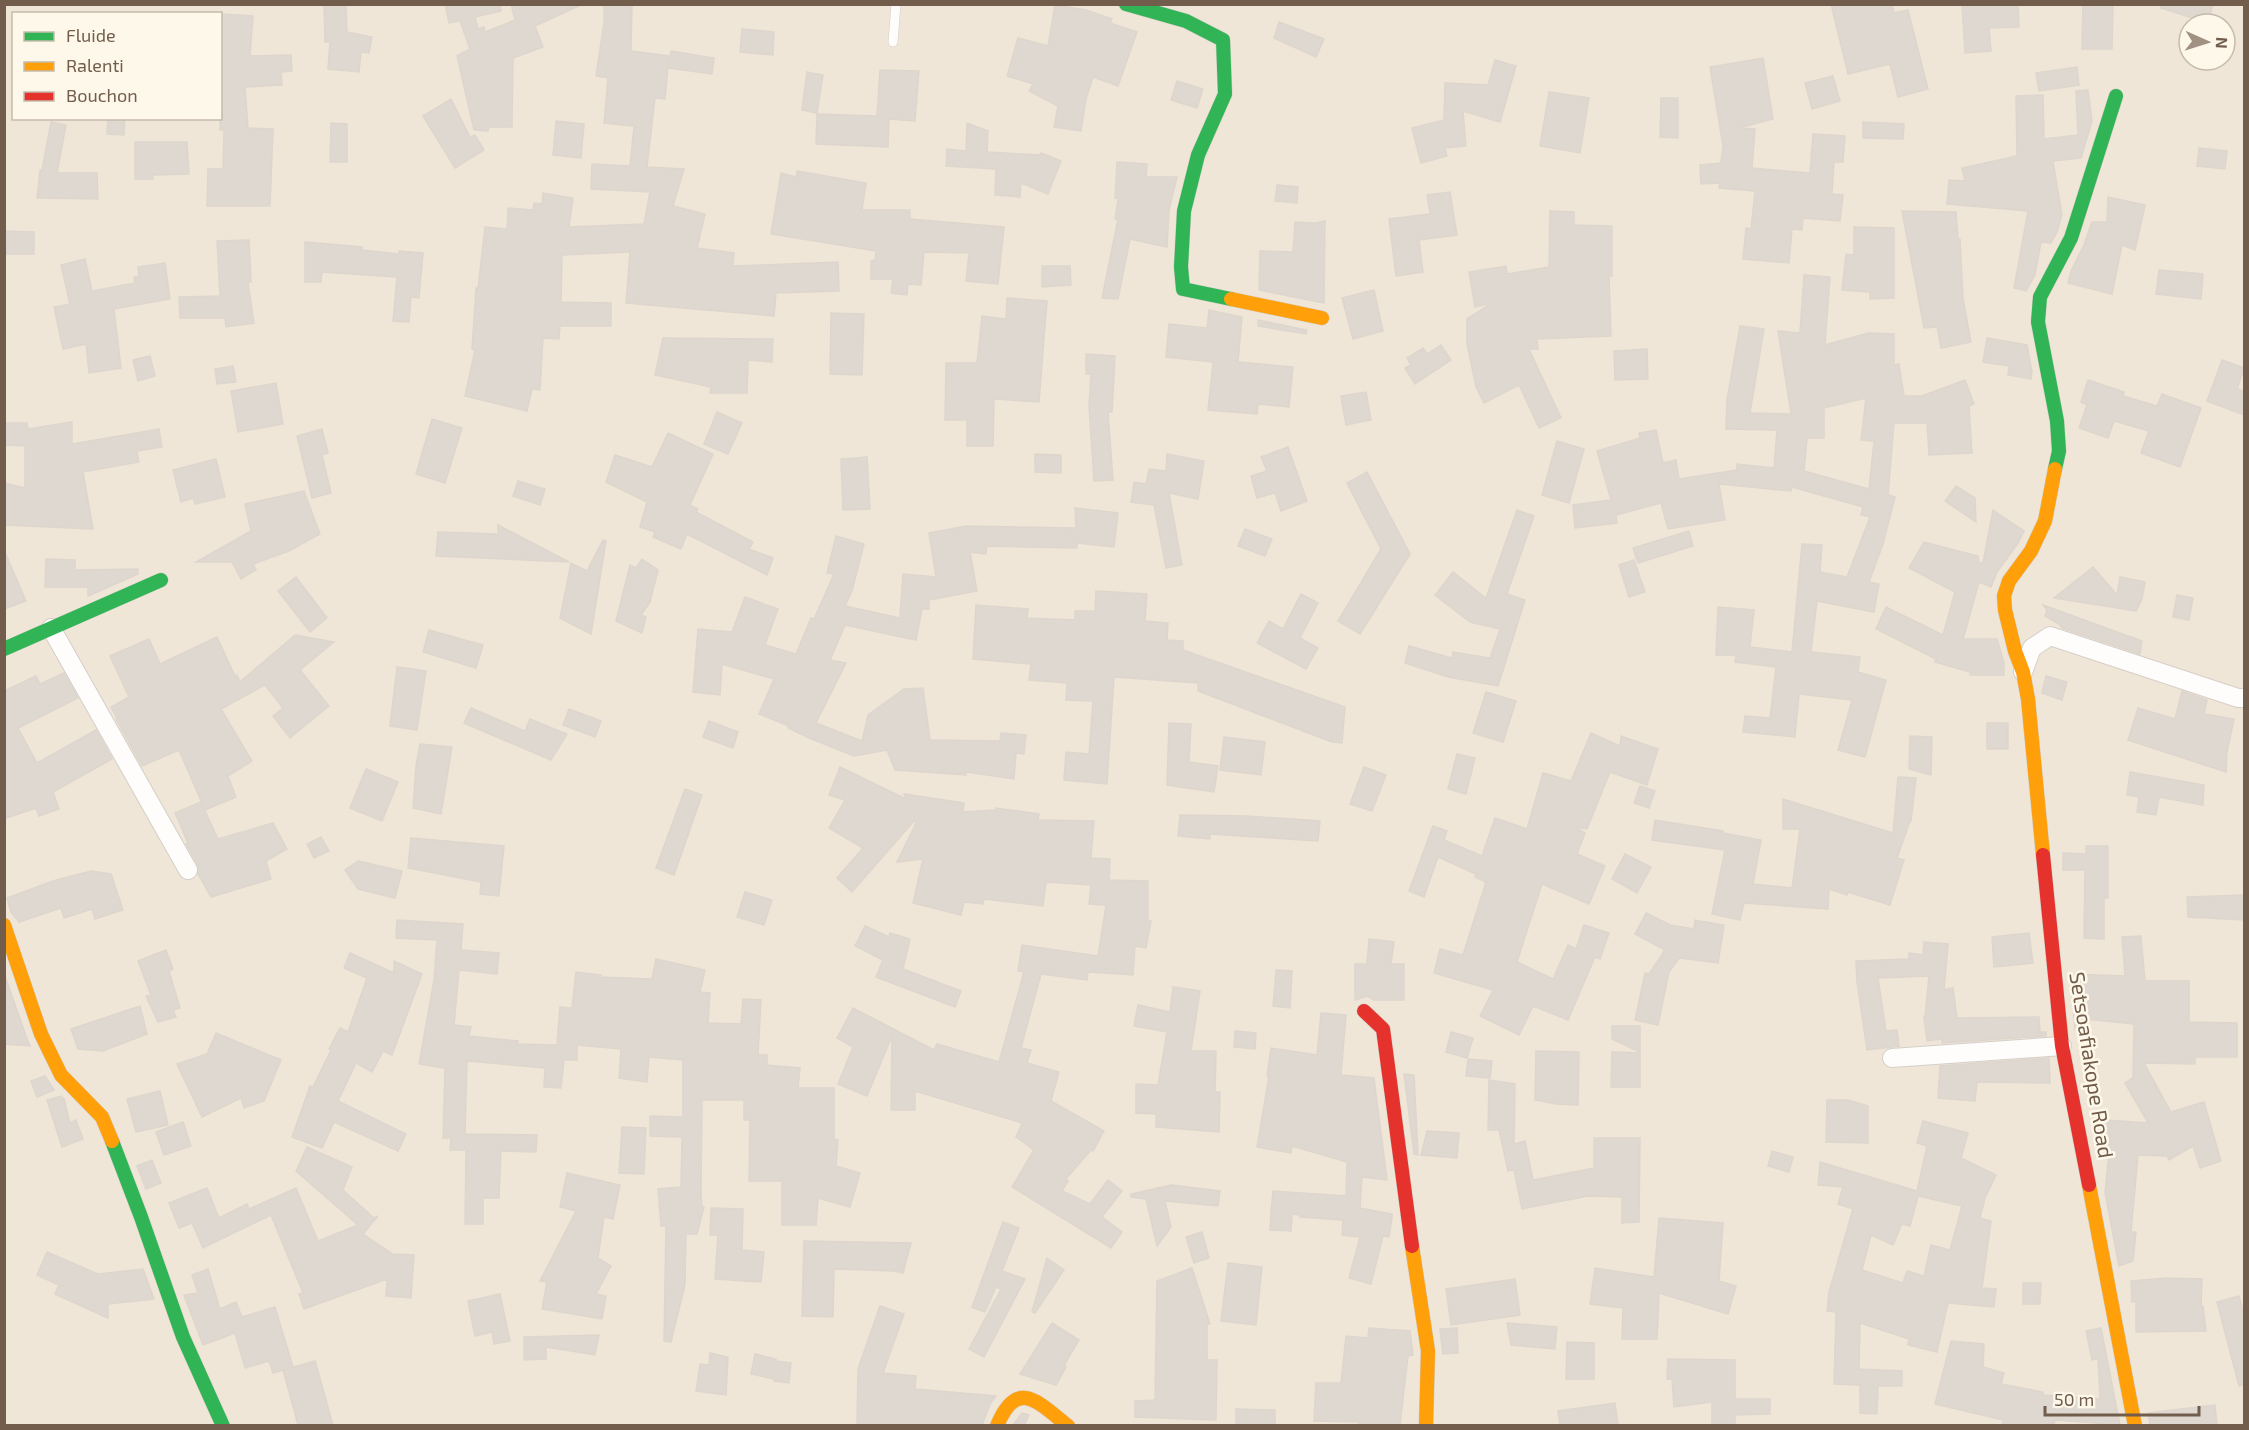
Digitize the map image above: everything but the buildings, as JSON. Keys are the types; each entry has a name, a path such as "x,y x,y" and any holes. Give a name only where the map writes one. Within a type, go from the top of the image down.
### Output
{"street":[{"path":"1126,4 1186,21 1224,40 1225,94 1198,155 1184,211 1181,267 1183,289 1322,318"},
{"name":"Setsoafiakope Road","path":"2116,96 2071,238 2040,297 2038,322 2059,451 2045,521 2031,550 2009,581 2004,596 2005,610 2015,651 2023,672 2028,699 2062,1046 2135,1425"},
{"path":"4,649 161,580"},
{"path":"51,628 188,870"},
{"path":"2023,672 2032,648 2050,636 2238,698 2244,698"},
{"path":"4,925 41,1034 61,1075 102,1117 141,1217 183,1337 223,1425"},
{"path":"1364,1011 1383,1029 1408,1223 1428,1352 1426,1425"},
{"path":"1892,1058 2062,1046"},
{"path":"997,1425 1002,1410 1011,1399 1022,1396 1033,1400 1068,1425"}],"lane":[{"path":"893,42 896,4"}],"shaded area":[{"path":"5,5 2244,5 2244,1425 5,1425"}],"traffic: fast":[{"path":"1126,4 1186,21 1223,40 1225,94 1198,155 1184,211 1181,267 1183,289 1231,299"},
{"path":"2055,469 2059,451 2057,421 2038,322 2040,297 2071,238 2116,96"},
{"path":"4,649 161,580"},
{"path":"112,1141 183,1337 223,1426"}],"traffic: slow":[{"path":"1231,299 1322,318"},
{"path":"2043,855 2028,699 2023,672 2015,651 2005,610 2004,596 2009,581 2031,551 2045,521 2055,469"},
{"path":"4,925 41,1034 61,1075 102,1117 112,1141"},
{"path":"2089,1185 2135,1426"},
{"path":"1412,1246 1428,1351 1426,1426"},
{"path":"997,1426 1012,1402 1020,1398 1038,1403 1068,1426"}],"traffic: jam":[{"path":"2043,855 2062,1046 2089,1185"},
{"path":"1364,1011 1383,1029 1412,1246"}]}
